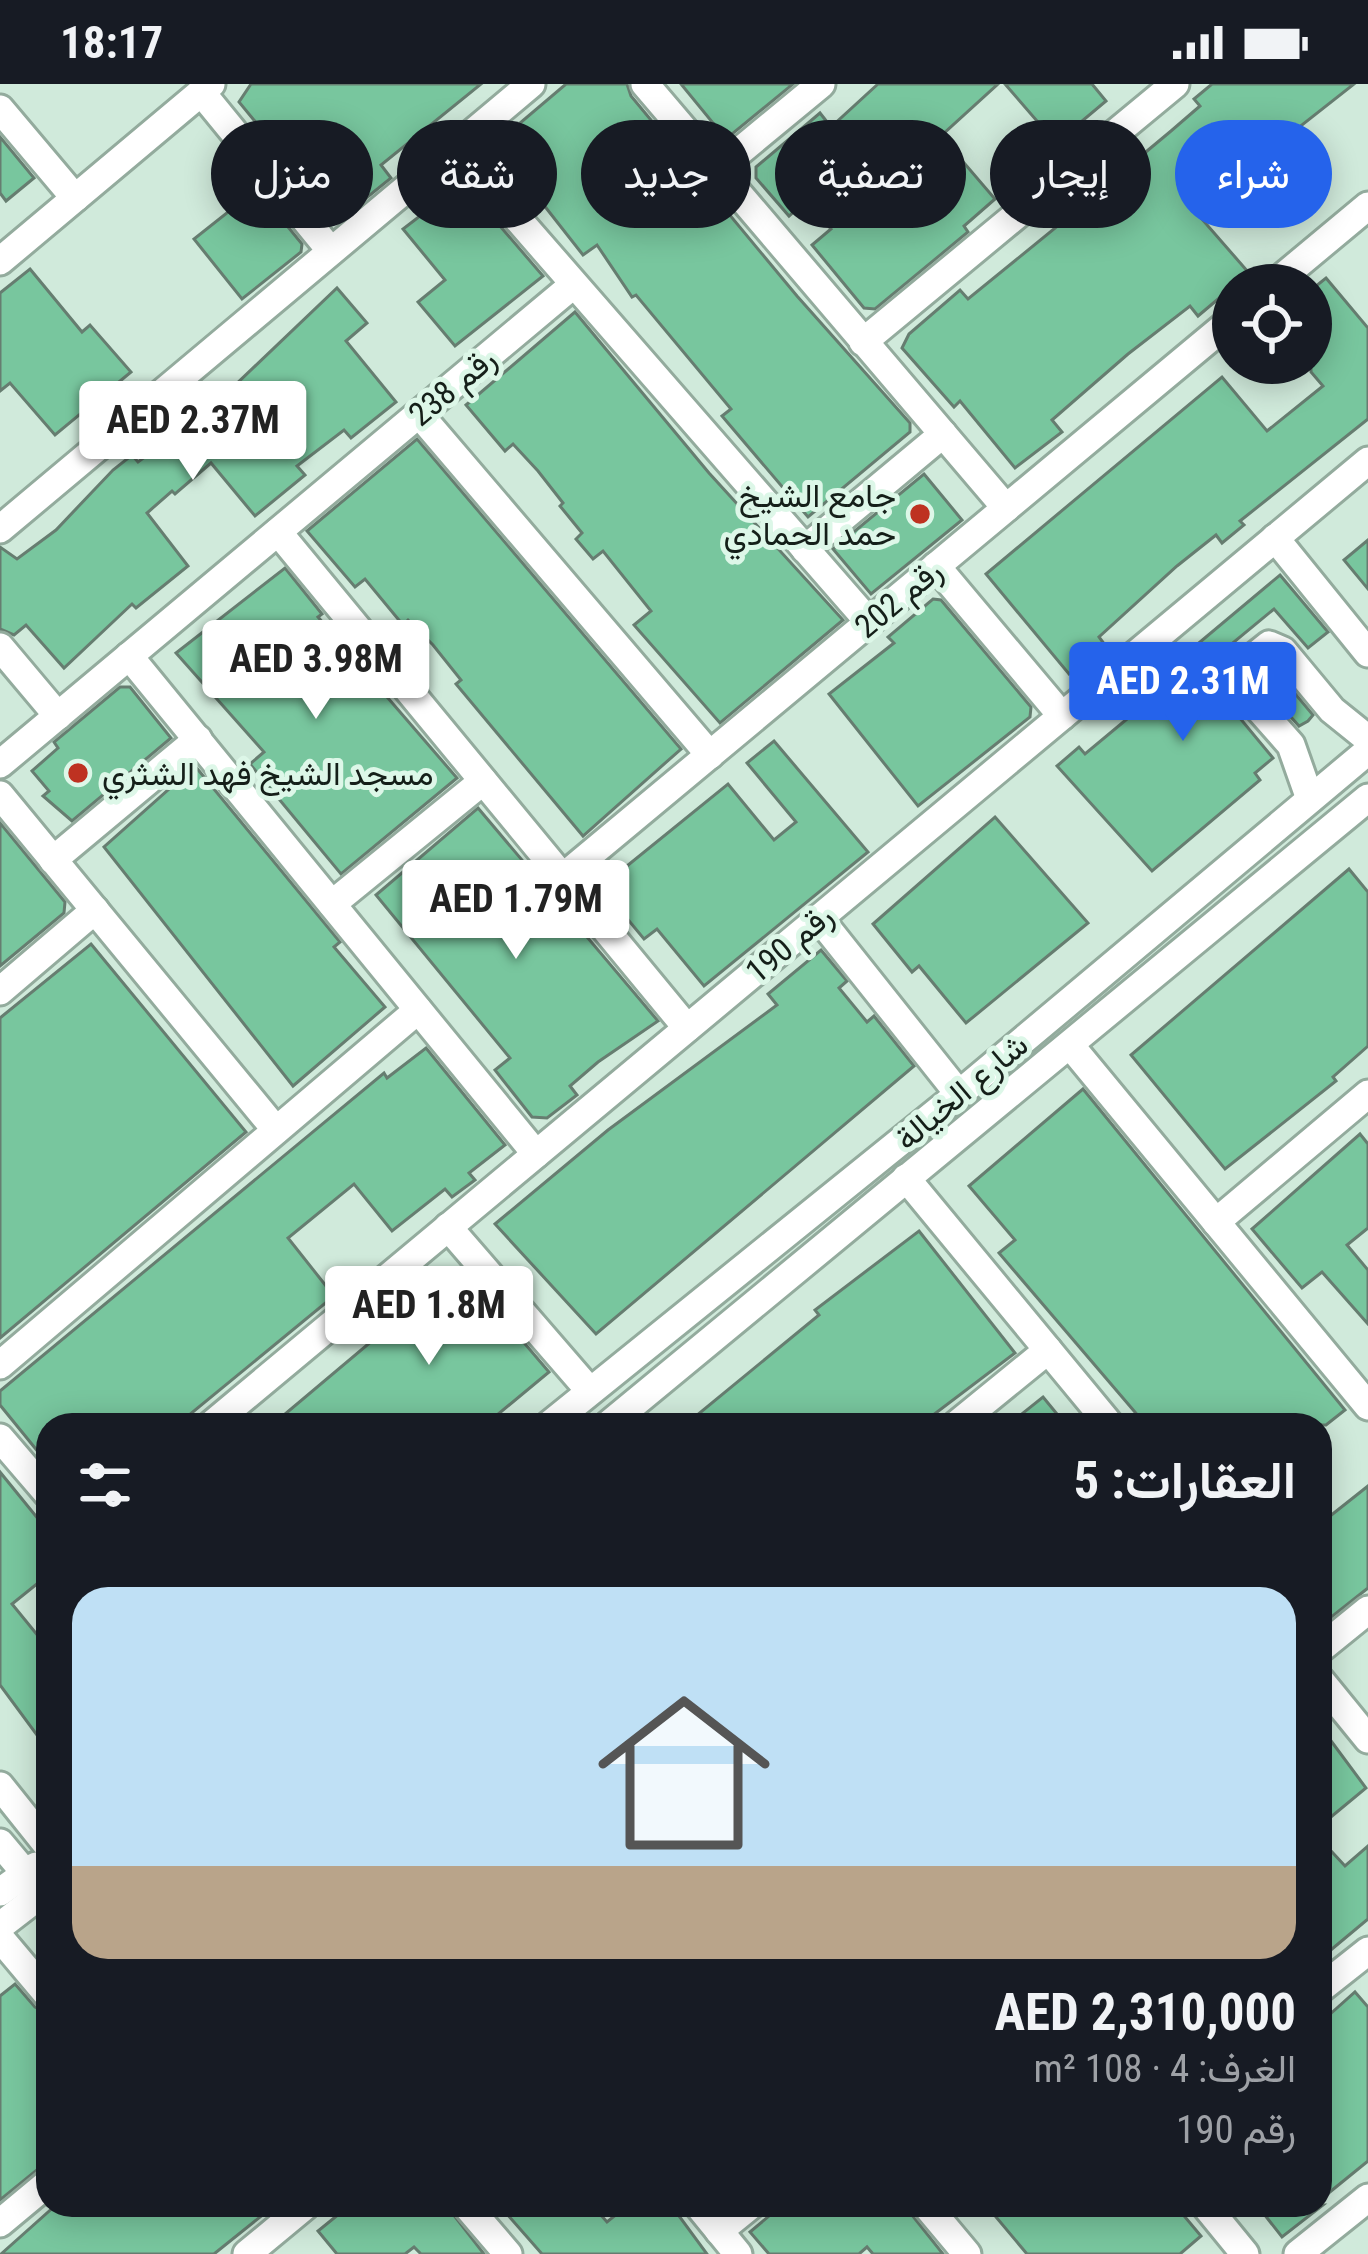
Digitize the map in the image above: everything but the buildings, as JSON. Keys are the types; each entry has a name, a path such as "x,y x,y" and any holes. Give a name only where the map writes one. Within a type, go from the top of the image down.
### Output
{"street":[{"path":"488,120 531,84"},
{"path":"645,84 675,120"},
{"path":"751,142 821,84"},
{"path":"863,342 1174,84"},
{"path":"0,261 206,88 331,251"},
{"path":"0,109 75,198"},
{"path":"0,529 397,196"},
{"path":"1298,264 1368,206"},
{"path":"751,210 1006,508"},
{"path":"524,228 869,622"},
{"name":"رقم 238","path":"0,764 573,285"},
{"name":"رقم 202","path":"563,878 1212,336"},
{"path":"419,414 710,754"},
{"path":"805,549 943,434"},
{"name":"رقم 190","path":"225,1413 1368,460"},
{"path":"278,532 687,1028"},
{"path":"1275,538 1368,652"},
{"path":"936,566 1062,716"},
{"path":"1310,799 1291,745 1239,686 1239,669 1257,650 1269,645 1282,651 1332,710 1368,739"},
{"path":"0,647 58,716"},
{"path":"129,656 536,1154"},
{"path":"53,860 198,740"},
{"name":"شارع الخيالة","path":"563,1413 958,1094 1368,751"},
{"path":"332,904 483,781"},
{"path":"0,795 276,1130"},
{"name":"شارع الخيالة","path":"622,1413 1368,798"},
{"path":"0,991 94,910"},
{"path":"819,918 958,1094"},
{"path":"0,1366 418,1010"},
{"path":"1070,1045 1368,1406"},
{"path":"1216,1222 1364,1104"},
{"path":"906,1178 1100,1413"},
{"path":"448,1227 590,1390"},
{"path":"716,1291 706,1307 709,1317 715,1325 736,1318"},
{"path":"647,1346 674,1338 682,1347 678,1362 660,1381"},
{"path":"971,1413 1048,1350"},
{"path":"0,1438 36,1480"},
{"path":"1332,1638 1368,1610"},
{"path":"1332,1695 1368,1739"},
{"path":"0,1786 36,1834"},
{"path":"0,1844 36,1882"},
{"path":"0,1896 36,1886"},
{"path":"0,1926 36,1888"},
{"path":"0,1896 12,1907 0,1926"},
{"path":"0,1938 36,1981"},
{"path":"1332,1980 1368,1951"},
{"path":"0,2223 36,2193"},
{"path":"1298,2254 1368,2198"},
{"path":"248,2254 280,2244 298,2217"},
{"path":"481,2217 508,2254"},
{"path":"708,2217 738,2254"},
{"path":"719,2231 737,2217"},
{"path":"936,2217 967,2254"},
{"path":"1215,2217 1245,2254"}],"place":[{"name":"جامع الشيخ حمد الحمادي","path":"920,514"},
{"name":"مسجد الشيخ فهد الشثري","path":"78,773"}]}
